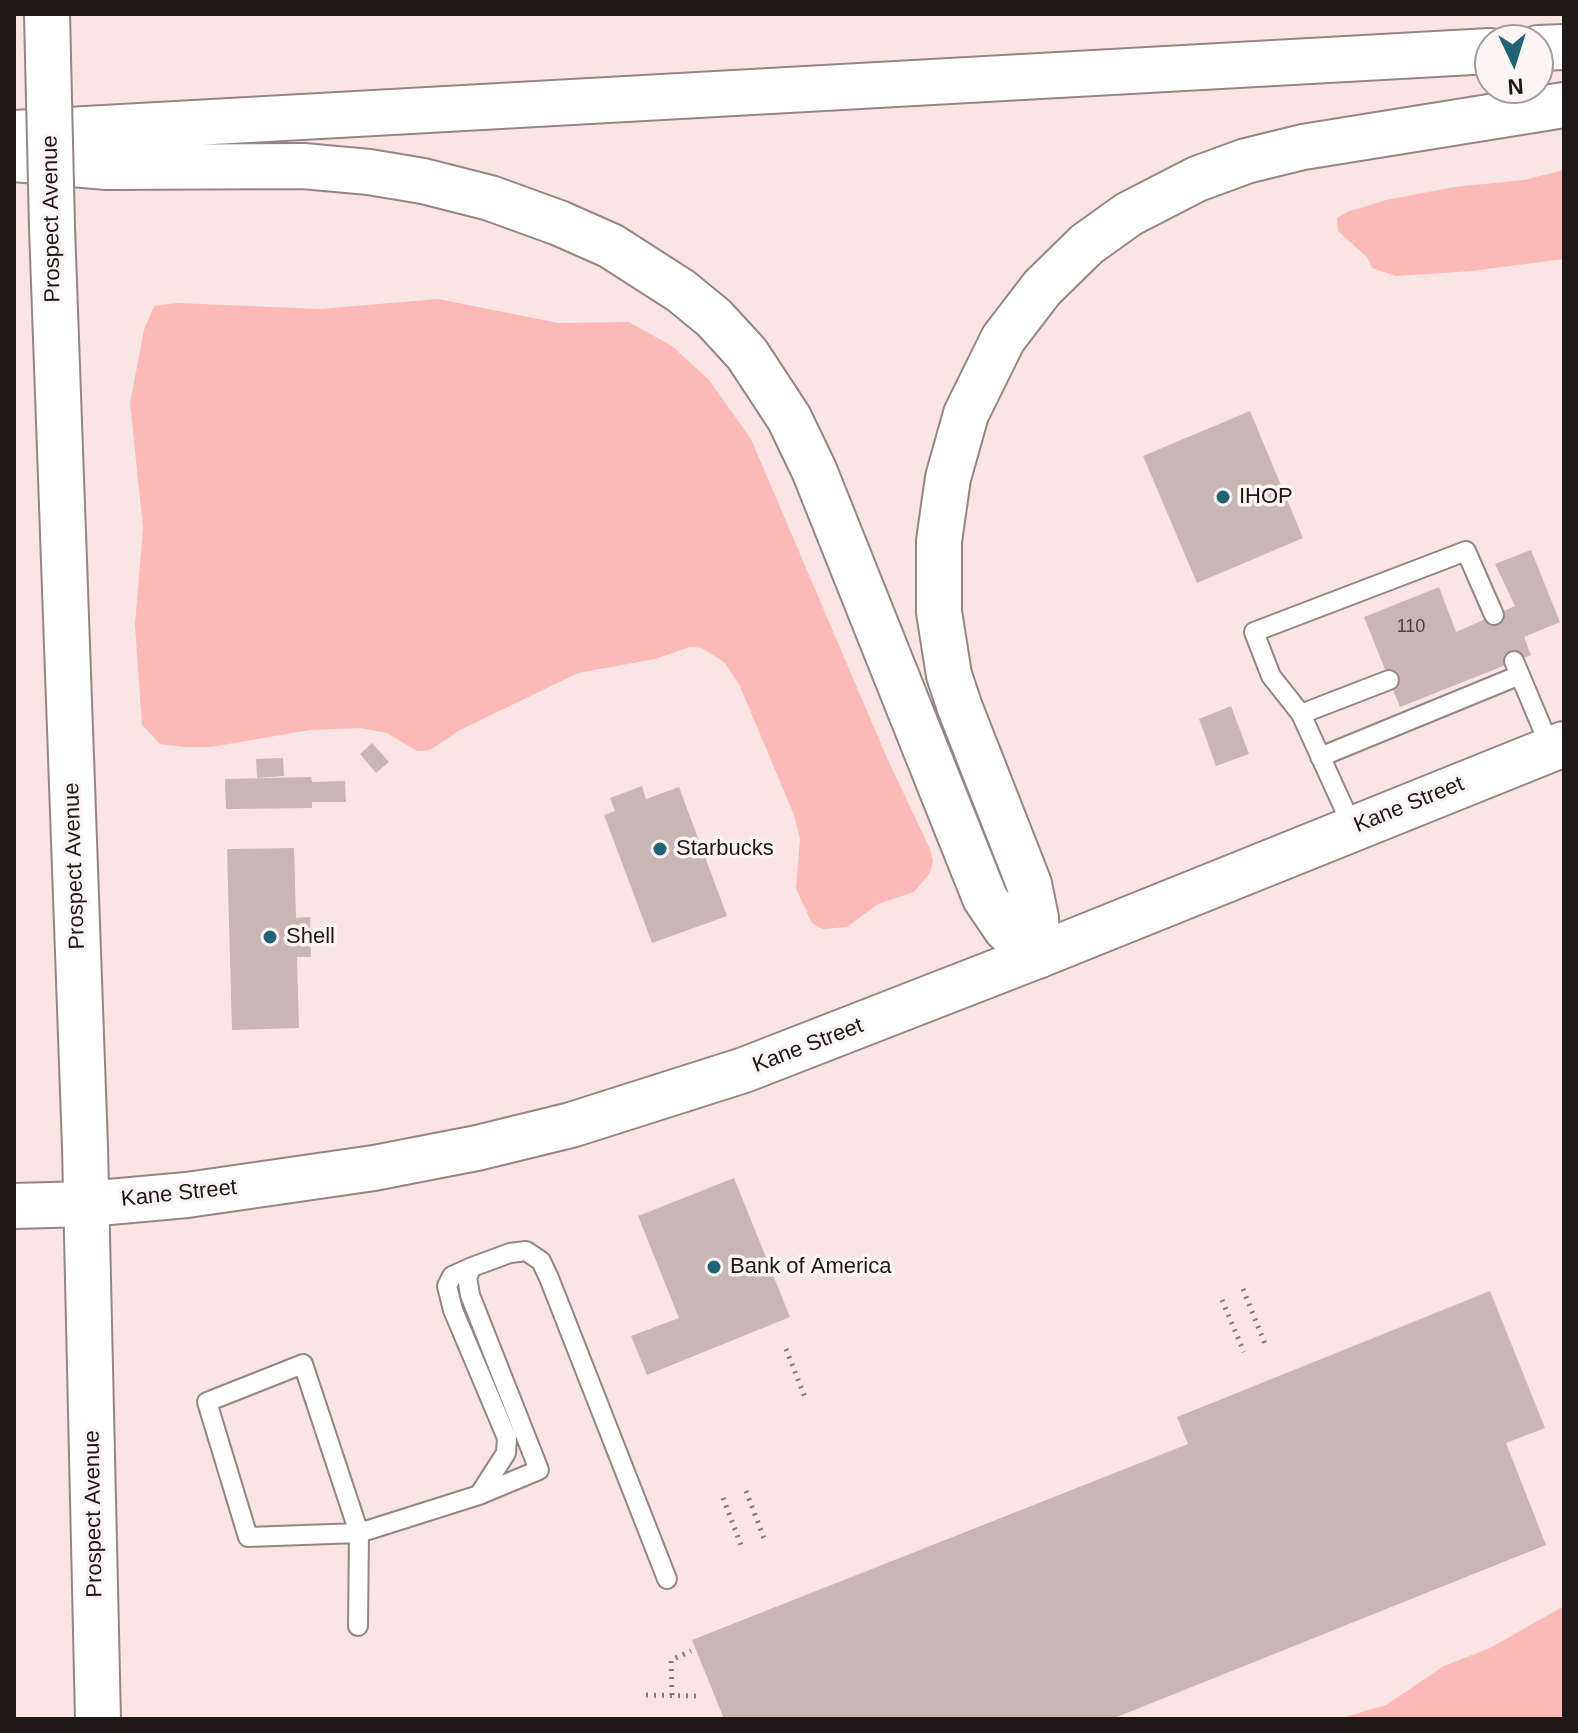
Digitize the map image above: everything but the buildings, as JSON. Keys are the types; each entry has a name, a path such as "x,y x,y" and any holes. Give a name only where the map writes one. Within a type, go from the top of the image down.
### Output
{"main road":[{"name":"Prospect Avenue","path":"47,14 87,1204 98,1719"},
{"path":"14,133 1474,52"},
{"path":"1037,956 1036,918 1029,884 949,675 939,612 939,541 951,465 970,405 1003,339 1042,288 1087,244 1129,214 1197,179 1246,161 1303,147 1564,105"},
{"path":"14,159 107,167 303,166 423,181 490,198 569,227 625,254 681,291 714,318 740,346 789,418 814,470 985,898 1006,929 1037,956"},
{"name":"Kane Street","path":"14,1206 87,1204 187,1195 374,1168 477,1148 571,1125 744,1070 1037,956 1558,746"}],"lane":[{"path":"1353,828 1301,714 1271,676 1254,632 1466,551 1494,615"},
{"path":"1320,757 1517,668 1558,746"},
{"path":"1301,714 1389,680"},
{"path":"479,1495 506,1453 507,1438 453,1310 447,1286 452,1276 472,1267 510,1253 526,1251 541,1261 667,1579"},
{"path":"358,1626 359,1533 303,1364 207,1402 248,1537 359,1533 479,1495 539,1470 470,1295 467,1277 472,1267"}],"path":[{"path":"1243,1289 1265,1344"},
{"path":"1222,1300 1244,1352"},
{"path":"786,1349 806,1400"},
{"path":"746,1491 765,1541"},
{"path":"723,1498 743,1550"},
{"path":"672,1695 671,1660 691,1651"},
{"path":"646,1695 698,1696"}],"shaded area":[{"path":"1564,170 1564,259 1472,271 1396,276 1372,268 1367,257 1338,231 1337,218 1386,200 1455,187 1524,180"},
{"path":"438,299 558,323 629,322 672,346 709,380 751,439 887,758 930,849 933,861 930,873 914,892 878,904 847,927 823,929 812,923 796,889 800,839 794,815 739,684 724,662 702,648 690,647 655,659 578,673 460,730 430,750 417,751 387,733 360,728 310,730 211,747 185,747 160,744 142,725 135,625 143,527 130,403 144,330 154,306 177,303 320,309"},
{"path":"1564,1606 1564,1719 1338,1719 1386,1705 1444,1666 1490,1648"}],"place":[{"name":"IHOP","path":"1223,497"},
{"name":"Starbucks","path":"660,849"},
{"name":"Shell","path":"270,937"},
{"name":"Bank of America","path":"714,1267"}]}
